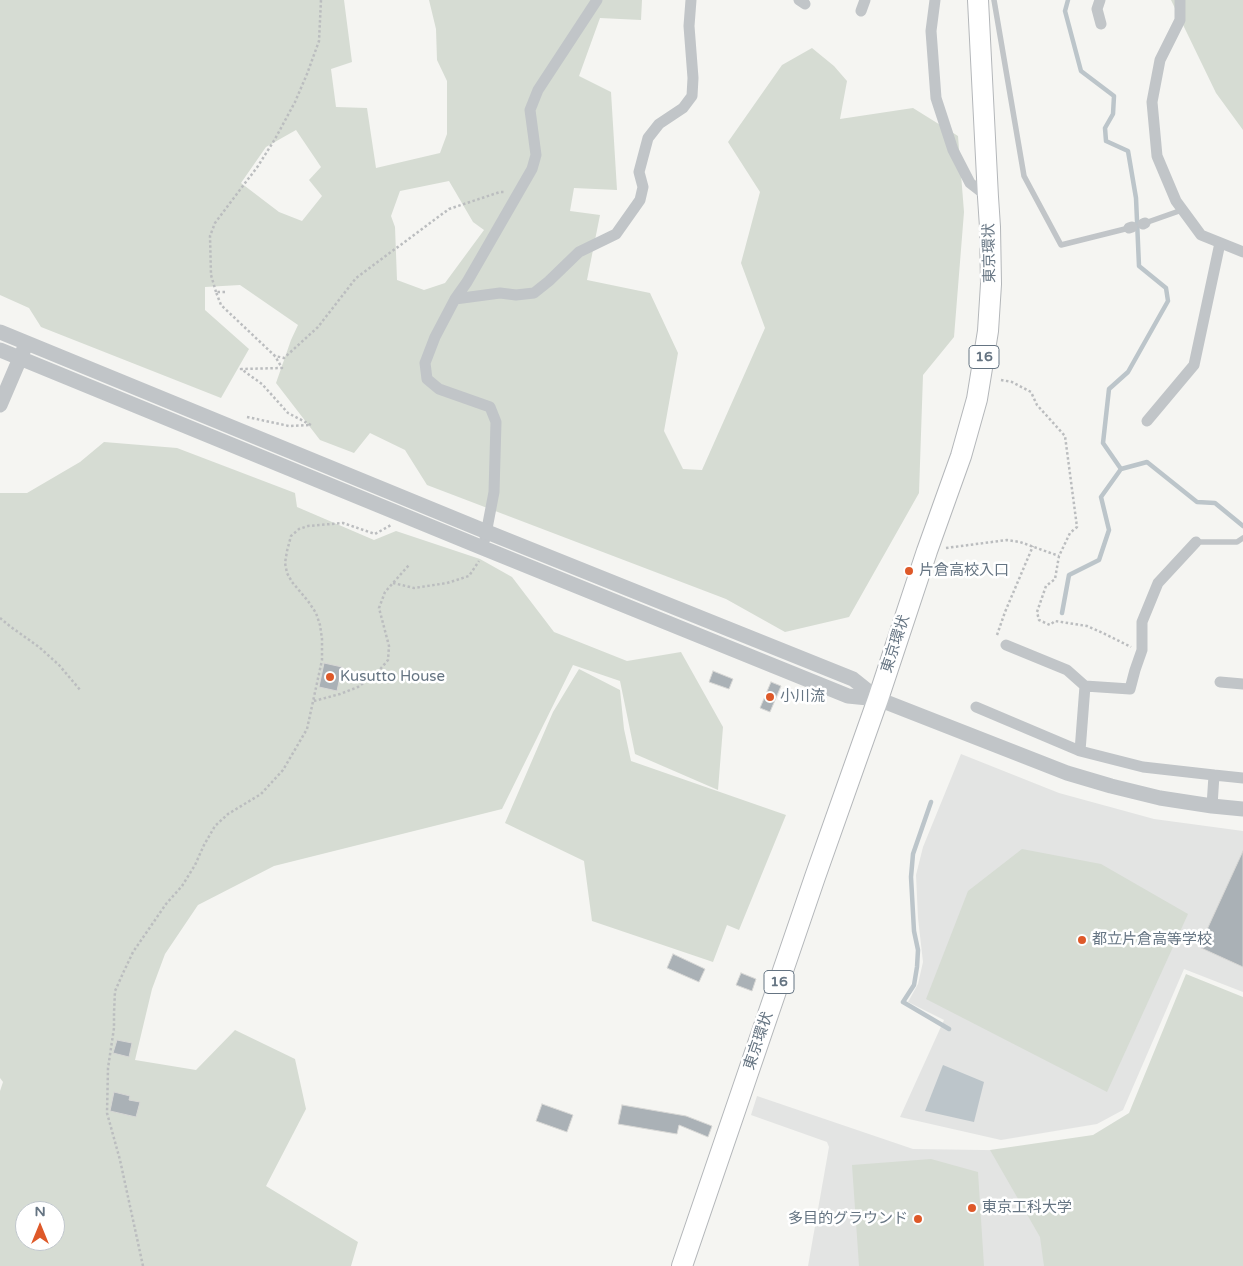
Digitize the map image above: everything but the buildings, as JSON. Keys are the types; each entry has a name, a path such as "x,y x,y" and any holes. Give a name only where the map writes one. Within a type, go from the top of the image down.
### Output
{"highway":[{"name":"東京環状","path":"682,1266 961,456 977,399 988,331 991,284 990,227 978,0"}],"street":[{"path":"483,548 494,492 496,422 490,407 439,390 427,379 425,364 434,337 532,169 536,155 530,110 538,90 597,0"},
{"path":"455,299 500,293 516,295 534,293 579,252 616,234 640,200 643,187 639,172 648,138 659,124 684,108 692,96 693,78 689,26 692,0"},
{"path":"935,0 931,31 936,98 953,150 970,183 988,197"},
{"path":"1100,0 1097,9 1101,24"},
{"path":"1180,0 1180,20 1160,60 1152,102 1157,156 1176,201 1201,235 1243,252"},
{"path":"1148,421 1194,365 1220,243"},
{"path":"0,332 487,532 853,679 878,699"},
{"path":"0,405 26,342"},
{"path":"0,350 848,696 878,699 1067,773 1111,786 1160,798 1212,806 1243,808"},
{"path":"1002,643 1068,670 1085,686 1130,688 1142,650 1142,622 1158,583 1196,542"},
{"path":"1220,682 1243,684"},
{"path":"1080,751 1085,686"},
{"path":"976,707 1080,751 1143,767 1243,778"},
{"path":"1212,806 1214,776"}],"lane":[{"path":"994,0 1024,176 1060,245 1137,226 1182,210"},
{"path":"1196,542 1237,542 1243,538"}],"path":[{"path":"244,416 289,426 310,425 288,413 262,384 240,369 282,368 275,356 221,305 211,275 210,236 215,223 258,166 295,102 319,41 321,0"},
{"path":"275,356 284,358 318,327 356,278 449,210 500,192 520,192"},
{"path":"216,292 225,292"},
{"path":"1001,380 1012,382 1031,392 1037,405 1065,436 1078,527 1070,533 1059,556 1055,579 1046,586 1037,612 1039,620 1050,625 1055,621 1087,626 1103,632 1127,646 1142,650"},
{"path":"142,1266 120,1160 107,1113 108,1068 114,1028 115,991 133,952 166,904 182,886 215,826 228,814 261,794 283,770 307,729 322,660 322,639 316,613 287,573 285,563 291,536 299,529 308,526 343,523 375,534 394,524"},
{"path":"942,549 1007,540 1020,542 1059,556"},
{"path":"1002,643 998,632 1032,546"},
{"path":"314,701 358,687 377,673 388,660 389,646 379,608 385,592 409,565"},
{"path":"393,583 414,588 447,583 469,576"},
{"path":"0,618 39,647 59,665 81,691"}],"shaded area":[{"path":"0,0 344,0 352,62 331,69 336,107 367,108 376,168 440,153 447,134 447,81 437,60 436,29 429,0 642,0 641,20 600,18 579,76 611,92 617,190 574,188 570,211 600,215 587,280 650,293 678,353 664,431 683,469 702,470 765,328 741,263 760,192 728,142 782,65 812,48 834,66 847,81 840,119 913,108 958,136 964,212 954,337 923,375 919,493 849,617 785,632 726,599 427,485 405,450 370,433 354,453 320,440 276,383 298,325 240,285 205,287 205,310 249,349 221,398 41,327 29,308 0,295","holes":["296,130 321,167 309,180 322,196 302,221 279,212 241,183 266,147","449,181 473,222 484,230 445,283 424,290 397,280 395,227 391,216 400,191"]},
{"path":"1171,0 1243,0 1243,130 1216,93"},
{"path":"104,442 177,448 295,493 297,507 374,540 396,531 480,559 512,577 554,632 627,661 681,652 723,727 718,790 635,754 620,681 573,665 502,809 274,866 198,905 165,954 152,989 135,1060 196,1070 235,1030 295,1059 306,1109 266,1186 358,1242 351,1266 0,1266 0,1091 3,1082 0,1078 0,493 27,493 80,462"},
{"path":"579,669 620,690 624,729 631,761 786,815 739,930 727,925 713,962 592,921 584,861 505,823 553,712"},
{"name":"都立片倉高等学校","path":"961,754 1059,793 1154,819 1243,831 1243,992 1184,969 1123,1110 1097,1124 1001,1140 900,1117 944,1020 908,1002 918,984 923,962 916,875 923,847"},
{"path":"1022,849 1101,864 1188,914 1107,1092 926,999 968,891"},
{"path":"1186,974 1243,997 1243,1266 1044,1266 1040,1237 990,1150 1093,1135 1129,1113"},
{"path":"943,1065 984,1082 974,1122 925,1111"},
{"name":"東京工科大学","path":"757,1096 913,1149 1052,1151 1200,1266 808,1266 829,1147 827,1142 751,1115"},
{"name":"多目的グラウンド","path":"931,1159 978,1172 984,1266 859,1266 852,1165"}],"waterway":[{"path":"1062,613 1069,575 1099,560 1109,530 1101,497 1121,469 1103,443 1109,389 1128,372 1168,301 1166,288 1139,266 1136,198 1128,151 1106,141 1105,128 1113,114 1114,96 1081,71 1065,11 1068,0"},
{"path":"1121,469 1147,462 1197,502 1215,503 1243,526"},
{"path":"931,802 913,854 911,877 914,931 918,950 917,967 914,985 903,1002 949,1029"}],"place":[{"name":"片倉高校入口","path":"909,571"},
{"name":"Kusutto House","path":"330,677"},
{"name":"小川流","path":"770,697"},
{"name":"都立片倉高等学校","path":"1082,940"},
{"name":"東京工科大学","path":"972,1208"},
{"name":"多目的グラウンド","path":"918,1219"}]}
